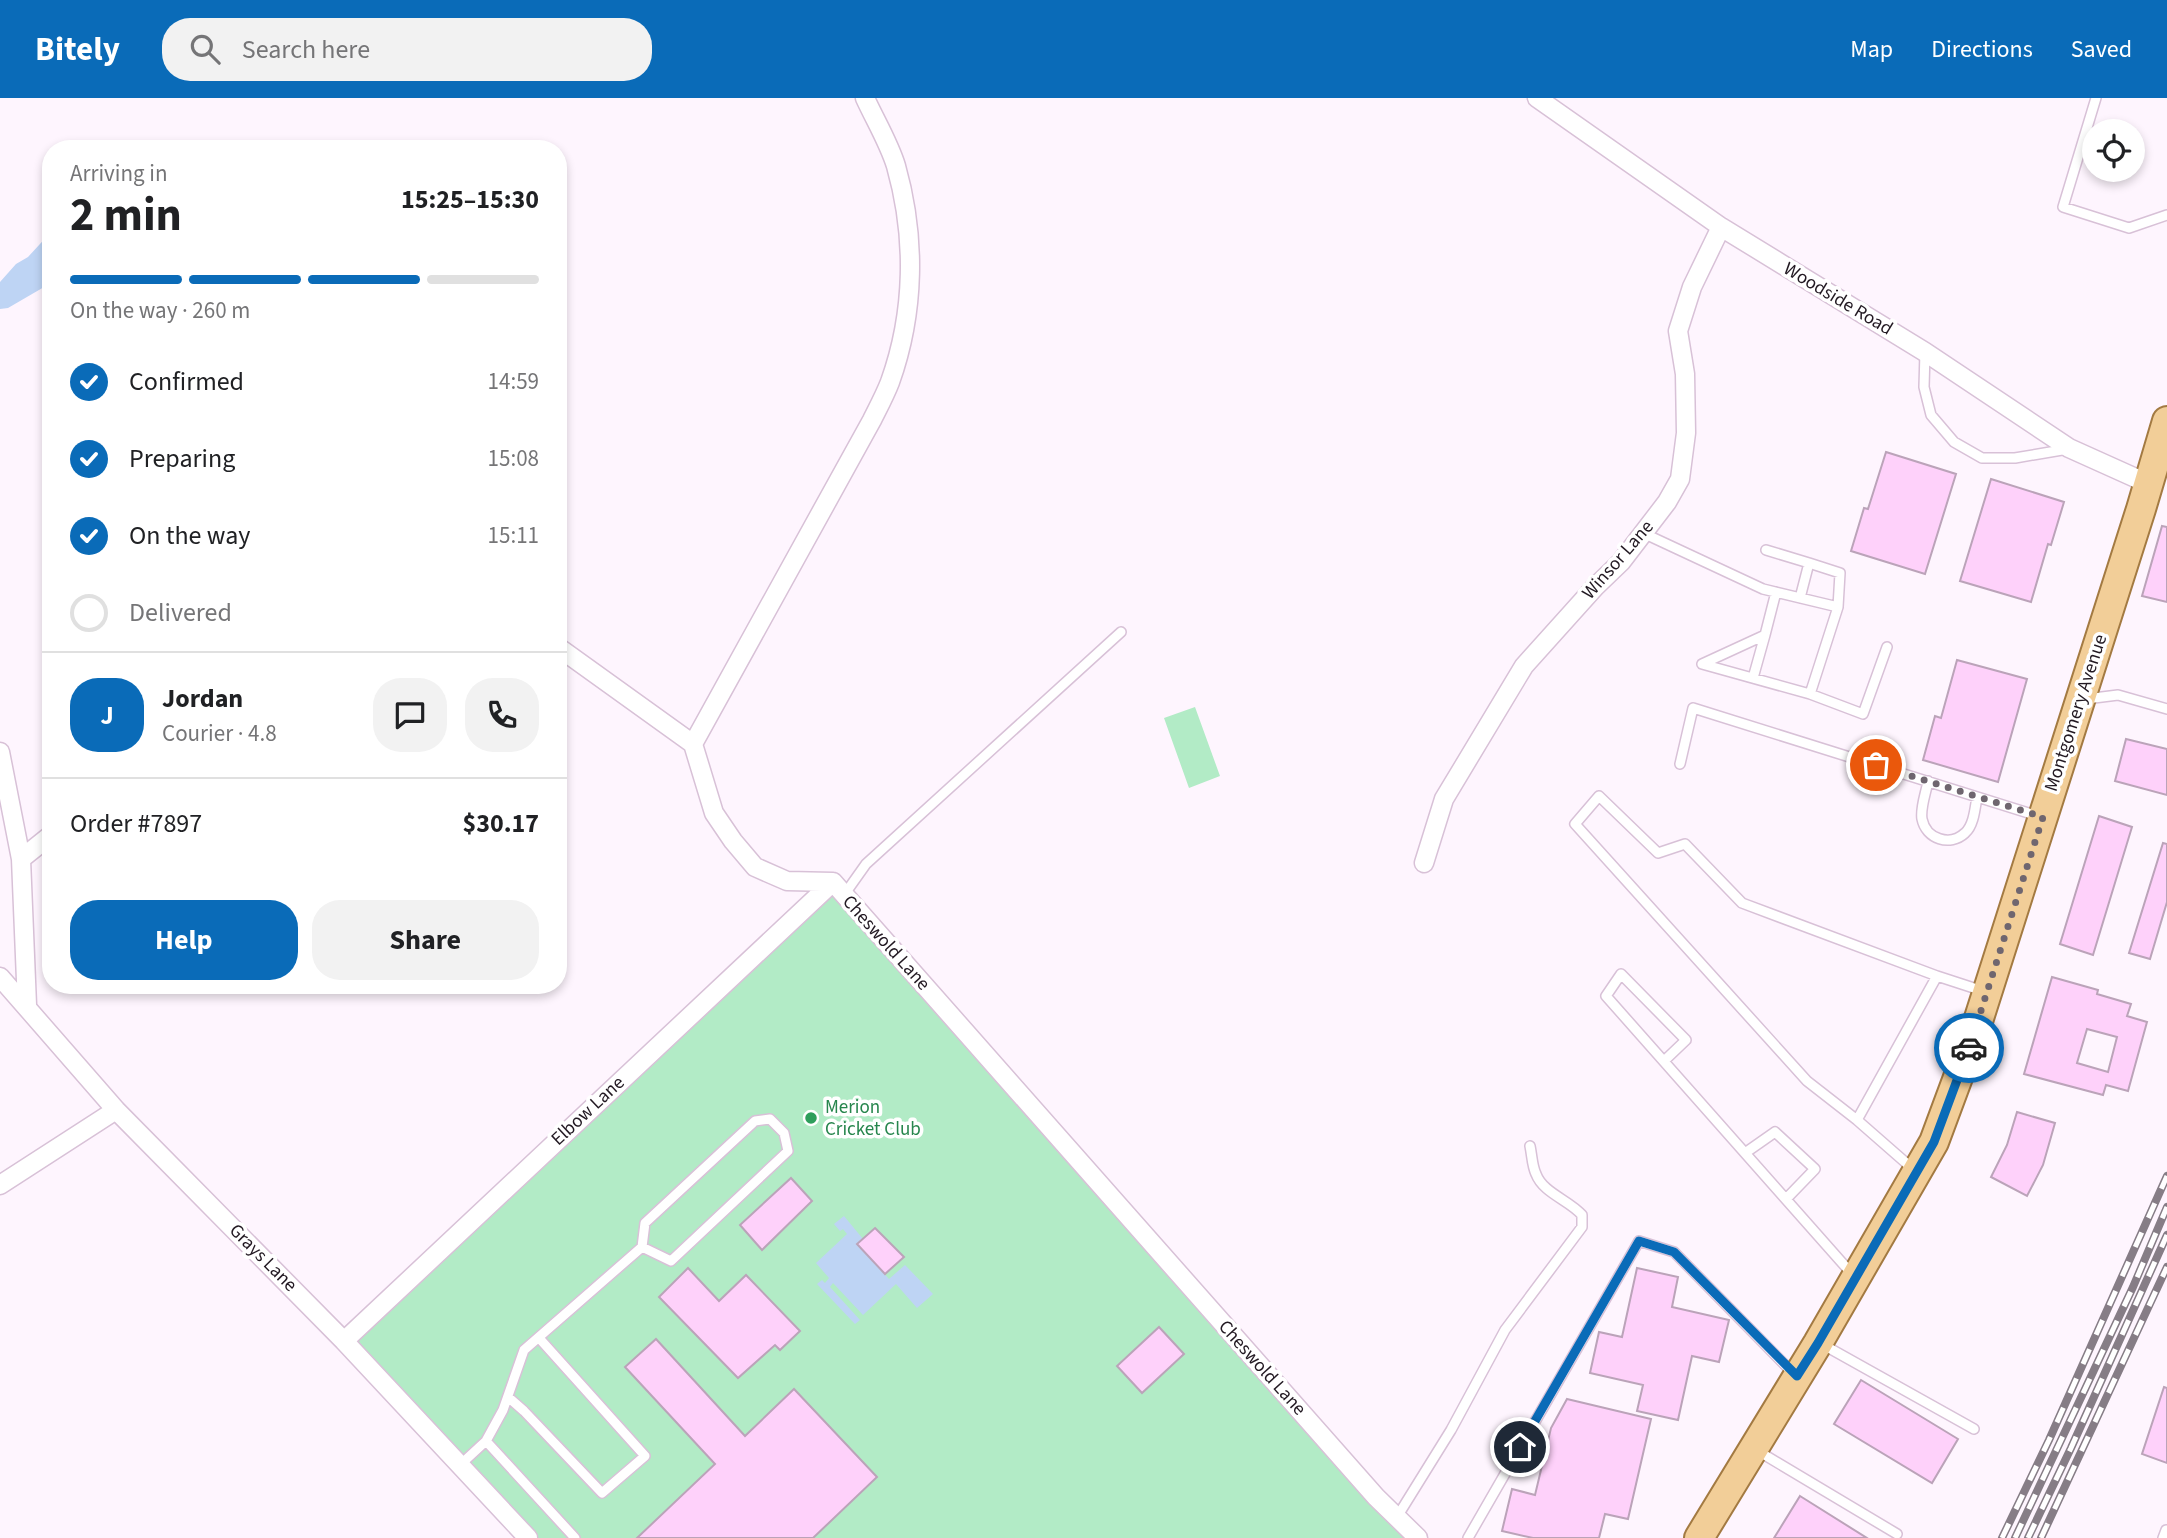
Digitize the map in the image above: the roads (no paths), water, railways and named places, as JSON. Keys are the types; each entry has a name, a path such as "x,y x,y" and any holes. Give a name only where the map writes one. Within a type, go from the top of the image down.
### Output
{"main road":[{"name":"Montgomery Avenue","path":"1699,1538 1818,1343 1934,1142 1973,1037 2167,421"}],"street":[{"path":"567,654 693,744 872,420 889,383 901,347 908,310 911,258 895,164 865,98"},
{"name":"Woodside Road","path":"1537,98 1721,227 1924,352 2069,448 2149,484"},
{"name":"Winsor Lane","path":"1424,863 1444,799 1524,666 1621,562 1667,502 1680,479 1686,433 1685,374 1678,331 1692,287 1721,227"},
{"name":"Cheswold Lane","path":"693,744 714,813 755,867 787,881 838,889 1367,1487 1418,1538"},
{"path":"0,752 21,859 27,1005"},
{"path":"21,859 42,842"},
{"name":"Elbow Lane","path":"344,1341 838,889"},
{"name":"Grays Lane","path":"0,976 117,1110 344,1341 528,1538"},
{"path":"0,1185 117,1110"}],"lane":[{"path":"2096,98 2063,207 2129,228 2166,212"},
{"path":"1924,352 1924,387 1931,415 1954,442 1982,458 2015,458 2069,448"},
{"path":"1643,533 1763,589 1838,607"},
{"path":"1766,550 1840,573 1838,607 1810,694"},
{"path":"1800,598 1809,563"},
{"path":"1753,678 1776,592"},
{"path":"838,889 1121,632"},
{"path":"1765,635 1702,664 1810,694 1863,714 1887,647"},
{"path":"2081,699 2118,695 2167,709"},
{"path":"1680,764 1693,708 2043,817"},
{"path":"1928,781 1921,812 1922,821 1932,836 1941,839 1949,840 1965,833 1970,826 1977,797"},
{"path":"1917,1173 1857,1120 1807,1081 1575,824 1599,796 1658,853 1685,844 1742,903 1987,993"},
{"path":"1664,1061 1686,1040 1621,974 1606,996 1856,1278"},
{"path":"1857,1120 1937,976"},
{"path":"460,1465 486,1441 503,1410 524,1350 642,1247 645,1223 755,1121 770,1119 784,1133 788,1151 671,1261 642,1247"},
{"path":"1745,1153 1775,1132 1815,1170 1786,1199"},
{"path":"1397,1517 1451,1430 1505,1329 1582,1227 1582,1215 1573,1205 1550,1192 1536,1176 1530,1146"},
{"path":"1468,1538 1639,1241 1674,1252 1797,1376"},
{"path":"508,1397 602,1493 645,1456 539,1338"},
{"path":"1818,1343 1974,1429"},
{"path":"486,1441 575,1538"},
{"path":"1753,1448 1898,1534"}],"water":[{"path":"42,242 42,288 8,308 0,309 0,282 16,264 28,257"},
{"path":"844,1216 863,1239 858,1245 889,1279 905,1265 933,1294 917,1308 896,1284 863,1315 833,1283 830,1287 860,1320 855,1324 817,1284 822,1280 825,1283 829,1278 816,1263 847,1234 834,1224"}],"railway":[{"path":"2002,1538 2049,1440 2167,1176"},
{"path":"2015,1538 2133,1287 2167,1207"},
{"path":"2028,1538 2167,1235"},
{"path":"2041,1538 2167,1267"}],"place":[{"name":"Merion Cricket Club","path":"811,1118"}]}
